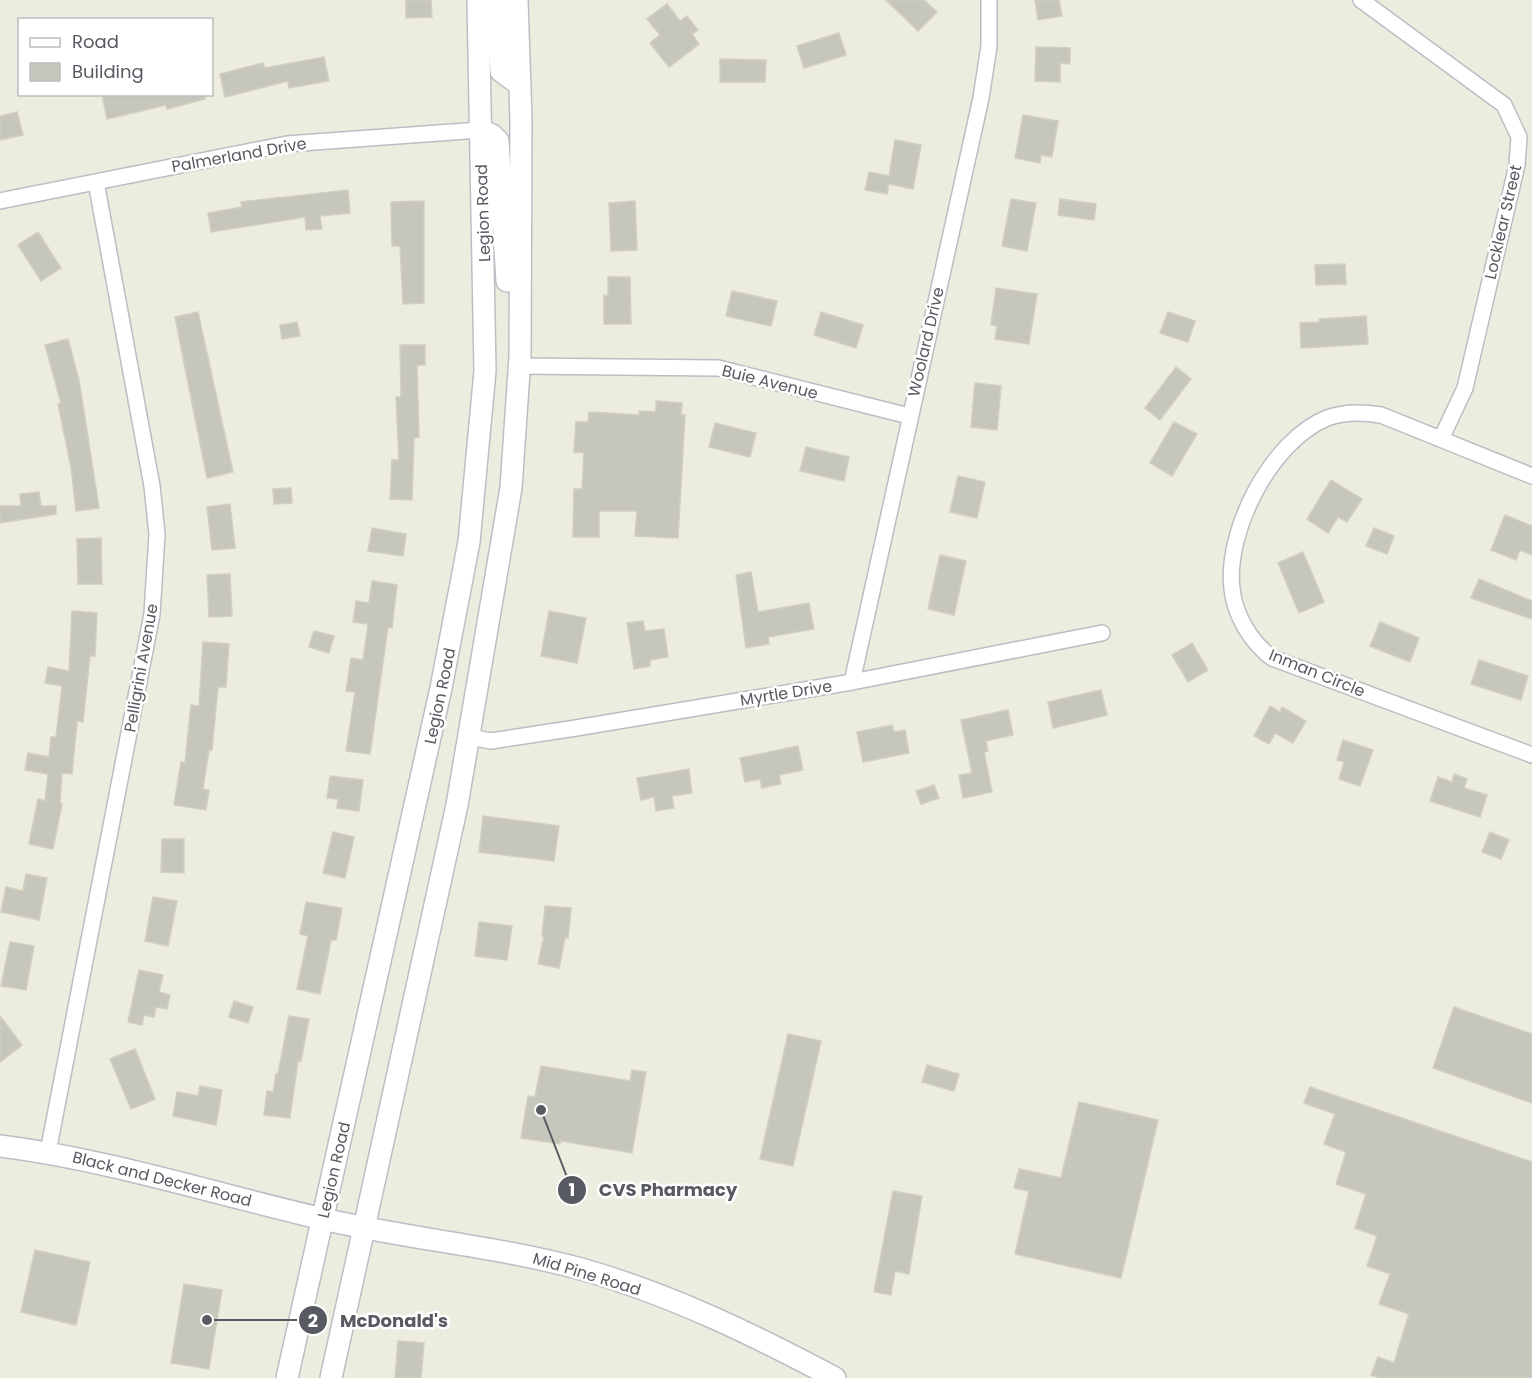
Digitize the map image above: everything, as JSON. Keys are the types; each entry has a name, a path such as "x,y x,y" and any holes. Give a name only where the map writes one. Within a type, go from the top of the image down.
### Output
{"main road":[{"name":"Legion Road","path":"287,1378 446,667 469,542 485,371 477,0"},
{"path":"497,0 501,71 520,85"},
{"name":"Legion Road","path":"331,1378 457,806 511,488 519,366 520,306 518,0"},
{"path":"480,130 492,135 498,141 507,282 520,306"},
{"name":"Black and Decker Road","path":"0,1146 48,1152 323,1219"},
{"name":"Mid Pine Road","path":"323,1219 525,1256 580,1269 720,1321 835,1378"}],"street":[{"name":"Woolard Drive","path":"852,682 909,416 985,82 989,46 989,0"},
{"name":"Locklear Street","path":"1361,0 1504,105 1519,137 1517,165 1465,388 1441,439"},
{"name":"Palmerland Drive","path":"0,201 287,144 480,130"},
{"name":"Pelligrini Avenue","path":"48,1152 152,614 157,570 152,486 96,182"},
{"name":"Buie Avenue","path":"519,366 718,368 909,416"},
{"name":"Inman Circle","path":"1532,476 1381,415 1362,412 1341,414 1309,428 1272,465 1244,514 1232,560 1232,589 1236,611 1260,648 1272,658 1532,755"},
{"name":"Myrtle Drive","path":"469,737 491,741 852,682 1102,633"}],"building":[{"path":"406,0 431,0 432,17 406,18"},
{"path":"886,0 924,0 937,12 918,31"},
{"path":"1035,0 1059,0 1062,16 1038,20"},
{"path":"667,4 680,21 687,16 698,30 692,34 699,44 669,67 650,43 660,35 647,19"},
{"path":"839,33 846,55 804,68 797,46"},
{"path":"1036,47 1070,48 1070,64 1060,63 1060,82 1035,81"},
{"path":"324,57 329,81 289,88 288,81 225,97 220,74 263,63 265,68"},
{"path":"720,59 766,60 765,82 720,82"},
{"path":"102,96 205,96 205,99 167,109 166,105 107,119"},
{"path":"17,112 23,135 0,140 0,116"},
{"path":"1023,115 1058,121 1052,157 1041,155 1040,163 1015,158"},
{"path":"895,140 921,145 913,189 889,184 887,194 865,190 869,172 889,176"},
{"path":"348,190 350,213 320,216 322,229 306,230 305,217 211,232 208,213 242,207 241,202"},
{"path":"1011,199 1036,203 1027,251 1002,246"},
{"path":"1060,199 1096,204 1094,220 1058,215"},
{"path":"424,201 424,303 403,304 400,246 392,246 391,202"},
{"path":"635,201 637,250 611,251 609,203"},
{"path":"38,232 61,268 41,281 18,245"},
{"path":"1345,264 1346,284 1316,285 1315,265"},
{"path":"608,277 630,277 631,324 604,324 604,295 608,296"},
{"path":"996,288 1037,294 1029,344 995,339 997,326 991,325"},
{"path":"732,291 777,301 771,326 726,316"},
{"path":"198,312 233,472 207,478 175,317"},
{"path":"821,312 863,325 856,348 814,335"},
{"path":"1168,312 1195,321 1188,342 1160,333"},
{"path":"1366,316 1368,344 1301,348 1300,323 1320,322 1319,319"},
{"path":"297,322 300,336 282,339 280,325"},
{"path":"68,339 79,380 99,508 76,511 71,467 58,404 61,403 45,345"},
{"path":"400,345 425,345 425,365 417,365 419,437 414,438 412,500 390,499 392,460 399,460 396,397 401,397"},
{"path":"1176,367 1191,379 1160,420 1145,408"},
{"path":"975,383 1001,386 997,430 971,427"},
{"path":"656,401 682,403 681,415 685,415 678,538 635,536 637,511 599,511 599,537 573,537 574,489 582,489 584,453 574,452 576,422 588,422 589,412 639,415 639,411 656,412"},
{"path":"1174,422 1197,434 1172,476 1150,463"},
{"path":"715,423 756,433 750,457 709,447"},
{"path":"806,447 849,457 844,481 800,471"},
{"path":"958,476 985,482 977,518 950,512"},
{"path":"1331,480 1362,499 1347,522 1338,517 1328,533 1307,519"},
{"path":"291,488 292,503 274,504 273,489"},
{"path":"39,492 41,506 56,506 56,514 0,523 0,506 21,506 20,494"},
{"path":"230,504 235,548 212,550 207,507"},
{"path":"1505,515 1532,526 1532,555 1520,550 1516,560 1491,550"},
{"path":"372,528 406,534 403,556 368,551"},
{"path":"1374,528 1394,536 1387,554 1366,546"},
{"path":"101,538 102,584 78,584 77,539"},
{"path":"1303,552 1324,602 1299,613 1278,563"},
{"path":"940,555 966,561 954,615 928,609"},
{"path":"751,572 758,612 809,603 814,629 768,637 769,644 746,648 736,575"},
{"path":"230,574 232,616 209,617 207,575"},
{"path":"1479,579 1532,601 1532,619 1471,598"},
{"path":"372,581 397,585 392,628 388,627 370,754 346,751 355,692 346,691 351,658 363,660 368,624 353,622 356,601 369,603"},
{"path":"72,611 97,613 95,656 90,656 83,722 77,721 72,774 62,773 60,803 62,804 53,849 29,844 38,799 45,801 48,774 25,770 28,753 49,757 51,737 56,737 62,686 45,683 48,667 69,671"},
{"path":"549,611 586,618 577,663 541,656"},
{"path":"643,621 645,631 664,629 668,657 650,660 650,666 634,669 627,623"},
{"path":"1380,622 1419,638 1410,662 1370,646"},
{"path":"314,631 334,636 329,653 309,647"},
{"path":"203,642 229,644 226,687 218,687 212,750 209,750 203,789 209,790 206,810 174,805 181,762 185,763 191,705 199,706"},
{"path":"1192,643 1208,670 1188,682 1172,655"},
{"path":"1479,660 1528,676 1521,700 1471,684"},
{"path":"1101,690 1107,715 1053,728 1048,702"},
{"path":"1270,706 1280,712 1282,707 1306,721 1293,743 1275,733 1269,744 1254,736"},
{"path":"1008,710 1013,735 986,741 988,751 984,752 992,792 963,798 959,775 972,773 961,720"},
{"path":"892,725 894,732 905,730 909,753 863,762 857,732"},
{"path":"1343,740 1373,750 1360,786 1339,779 1344,762 1337,760"},
{"path":"798,746 803,770 779,775 781,784 762,788 760,779 745,782 740,758"},
{"path":"689,769 692,793 672,796 674,808 656,811 654,797 641,800 637,778"},
{"path":"1454,774 1467,779 1464,788 1487,795 1480,817 1430,801 1438,777 1452,782"},
{"path":"330,776 363,780 359,811 337,808 338,799 327,798"},
{"path":"934,785 939,798 921,804 916,791"},
{"path":"483,816 559,826 554,861 479,852"},
{"path":"333,832 354,837 345,878 323,873"},
{"path":"1490,832 1509,840 1501,859 1482,852"},
{"path":"162,839 184,839 184,873 161,872"},
{"path":"26,874 47,878 39,920 1,912 6,887 23,891"},
{"path":"153,897 177,901 168,946 145,941"},
{"path":"306,902 342,908 336,940 331,940 320,994 297,989 308,936 300,934"},
{"path":"545,906 571,908 568,938 565,938 559,968 538,964 544,936 542,936"},
{"path":"479,922 512,926 507,960 475,956"},
{"path":"10,942 34,946 26,990 1,986"},
{"path":"139,970 163,975 159,992 170,995 167,1009 156,1007 154,1017 144,1015 142,1025 128,1022"},
{"path":"234,1001 253,1007 248,1023 229,1017"},
{"path":"1454,1007 1532,1034 1532,1103 1433,1068"},
{"path":"0,1016 22,1045 0,1062"},
{"path":"289,1016 309,1019 301,1061 298,1060 290,1118 264,1115 267,1091 273,1092 276,1074 278,1074"},
{"path":"788,1034 821,1041 793,1166 760,1159"},
{"path":"135,1049 155,1099 131,1109 110,1059"},
{"path":"927,1065 959,1074 954,1091 922,1082"},
{"path":"541,1066 630,1081 632,1070 646,1072 632,1153 561,1141 560,1144 521,1138 528,1096 535,1097"},
{"path":"200,1086 222,1090 216,1125 173,1116 177,1092 198,1096"},
{"path":"1310,1087 1532,1162 1532,1378 1380,1378 1371,1375 1378,1357 1394,1363 1409,1314 1379,1304 1390,1274 1367,1266 1377,1236 1355,1228 1366,1194 1336,1184 1346,1152 1324,1144 1335,1114 1304,1103"},
{"path":"1079,1102 1158,1120 1121,1278 1015,1254 1029,1191 1014,1188 1019,1169 1061,1178"},
{"path":"893,1191 922,1196 909,1274 895,1271 891,1295 874,1292"},
{"path":"35,1250 90,1262 76,1325 21,1312"},
{"path":"184,1284 222,1290 209,1369 171,1363"},
{"path":"398,1341 424,1343 421,1378 395,1378"}],"place":[{"name":"CVS Pharmacy","path":"541,1110"},
{"name":"McDonald's","path":"207,1320"}]}
